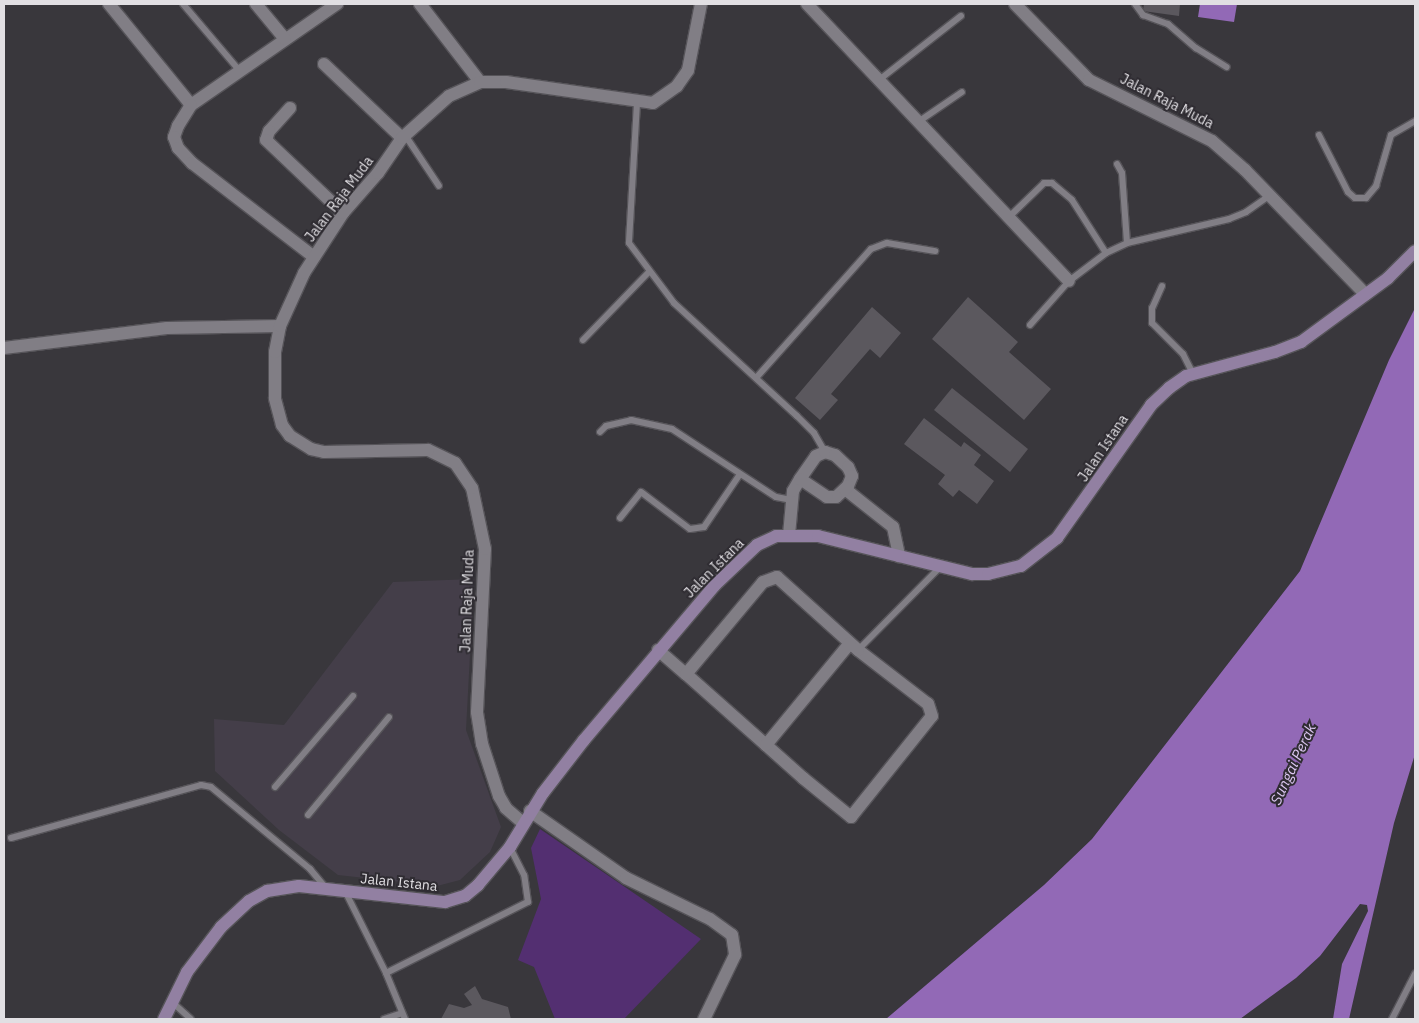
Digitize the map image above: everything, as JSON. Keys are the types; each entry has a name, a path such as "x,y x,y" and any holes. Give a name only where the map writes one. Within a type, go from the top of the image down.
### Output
{"street":[{"path":"108,4 191,105"},
{"path":"256,4 285,39"},
{"path":"420,4 480,82"},
{"name":"Jalan Raja Muda","path":"523,823 506,808 496,790 482,744 477,712 485,549 472,488 456,463 428,450 324,452 311,449 290,436 282,426 275,398 275,352 280,326 314,257 343,213 378,173 404,137 449,96 480,82 506,82 637,103 653,103 678,86 688,70 702,4"},
{"path":"807,4 1010,216 1069,281"},
{"name":"Jalan Raja Muda","path":"1015,4 1089,80 1212,141 1270,195 1365,294"},
{"path":"314,257 192,163 178,148 174,137 178,126 191,105 331,5"},
{"path":"324,64 404,137"},
{"path":"290,108 269,131 266,140 343,213"},
{"name":"Jalan Istana","path":"164,1019 171,1001 187,972 221,926 249,901 283,887 326,889 445,902 465,896 478,885 510,847 530,812 658,650 714,586 757,545 776,536 818,536 940,566 988,574 1021,566 1037,556 1074,517 1151,405 1169,388 1193,374 1275,352 1301,342 1388,278 1415,251"},
{"path":"4,348 167,328 280,326"},
{"path":"789,535 792,500 800,479 816,456 825,452 848,466 852,476 845,489 836,498 827,497 800,479"},
{"path":"845,489 892,526 899,556"},
{"path":"658,650 851,817 932,716 928,704 854,646 777,577 764,582 686,674"},
{"path":"766,745 854,646"},
{"path":"530,812 626,878 710,919 732,935 736,955 704,1019"}],"lane":[{"path":"183,4 239,70"},
{"path":"1135,4 1143,15 1168,24 1196,48 1226,67"},
{"path":"879,80 961,16"},
{"path":"918,122 962,92"},
{"path":"637,103 636,170 628,228 629,243 674,303 814,433 825,452"},
{"path":"1319,135 1348,192 1355,198 1366,198 1376,186 1391,135 1415,121"},
{"path":"404,137 438,186"},
{"path":"1117,164 1122,173 1128,243"},
{"path":"1010,216 1044,183 1052,183 1072,200 1106,253"},
{"path":"1030,325 1069,281 1106,253 1128,243 1229,219 1246,212 1270,195"},
{"path":"756,378 871,249 887,243 935,251"},
{"path":"583,340 649,272"},
{"path":"1162,286 1152,308 1152,323 1183,354 1193,374"},
{"path":"600,432 606,426 631,420 672,429 776,497 792,500"},
{"path":"620,518 641,492 690,529 704,527 740,474"},
{"path":"854,646 940,566"},
{"path":"275,787 353,696"},
{"path":"308,815 389,718"},
{"path":"10,838 201,785 211,787 310,869 326,889"},
{"path":"386,973 528,902 524,875 510,847"},
{"path":"345,891 386,973 403,1016 384,1019"},
{"path":"1392,1019 1415,974"},
{"path":"171,1001 191,1019"}],"shaded area":[{"path":"474,579 466,730 501,827 490,852 460,880 437,886 338,875 279,830 215,771 214,719 284,725 393,582"},
{"path":"540,829 701,939 624,1019 555,1019 534,967 518,960 541,899 531,848"}],"water":[{"path":"1200,4 1237,4 1234,22 1198,17"},
{"name":"Sungai Perak","path":"1415,308 1415,754 1394,823 1349,1019 1333,1019 1342,964 1368,911 1367,905 1360,904 1320,956 1296,978 1240,1019 886,1019 1044,885 1092,839 1300,571 1389,360"}],"building":[{"path":"1144,4 1180,4 1179,16 1143,11"},
{"path":"968,297 1018,342 1009,352 1051,389 1024,420 932,339"},
{"path":"872,307 901,333 880,358 870,349 831,394 838,400 820,420 795,398"},
{"path":"952,388 1028,449 1010,472 934,410"},
{"path":"924,418 961,447 964,442 981,455 974,465 994,481 977,504 959,490 953,497 938,484 945,475 904,444"},
{"path":"475,986 482,999 508,1007 511,1019 441,1019 449,1004 464,1008 472,1005 464,994"}]}
